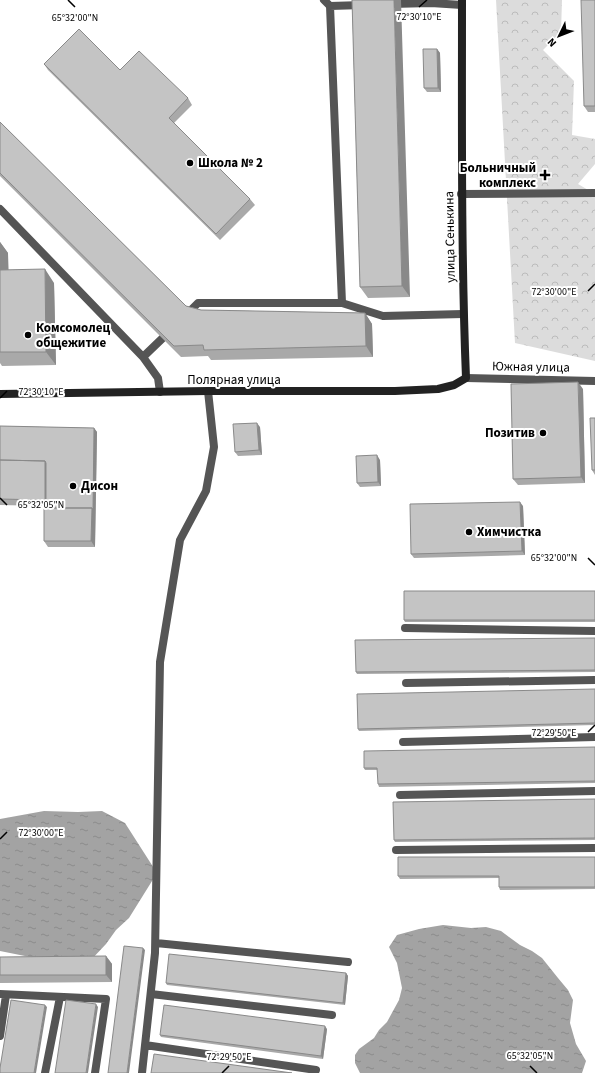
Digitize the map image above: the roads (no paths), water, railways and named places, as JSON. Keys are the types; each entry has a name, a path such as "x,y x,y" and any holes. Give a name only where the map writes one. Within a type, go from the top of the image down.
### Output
{"street":[{"path":"324,0 330,6 342,304"},
{"path":"330,6 462,2"},
{"name":"улица Сенькина","path":"462,2 461,194 463,314 466,378"},
{"path":"461,194 595,193"},
{"path":"0,209 144,357 158,378 160,392"},
{"path":"144,357 198,303 342,304 383,316 463,314"},
{"name":"Южная улица","path":"466,378 595,381"},
{"name":"Полярная улица","path":"0,394 208,391 395,391 438,389 454,385 466,378"},
{"path":"142,1073 156,943 160,662 180,540 206,491 214,447 208,391"},
{"path":"405,628 595,631"},
{"path":"406,683 595,680"},
{"path":"404,742 595,737"},
{"path":"400,795 595,790"},
{"path":"396,850 595,848"},
{"path":"156,943 348,962"},
{"path":"151,994 332,1015"},
{"path":"0,1036 3,995 106,999 95,1073"},
{"path":"45,1073 60,997"},
{"path":"145,1045 316,1070"}],"water":[{"path":"44,811 102,811 125,823 157,873 129,918 116,930 106,944 90,961 35,958 0,951 0,819"},
{"path":"443,925 471,928 486,927 501,931 520,945 542,958 568,990 573,1000 570,1023 576,1044 586,1061 582,1073 360,1073 355,1063 355,1055 359,1049 374,1038 387,1022 399,1000 402,988 397,963 389,947 397,935"}],"place":[{"name":"Школа № 2","path":"190,163"},
{"name":"Больничный комплекс","path":"545,175"},
{"name":"Комсомолец общежитие","path":"28,335"},
{"name":"Позитив","path":"543,433"},
{"name":"Дисон","path":"73,486"},
{"name":"Химчистка","path":"469,532"}]}
